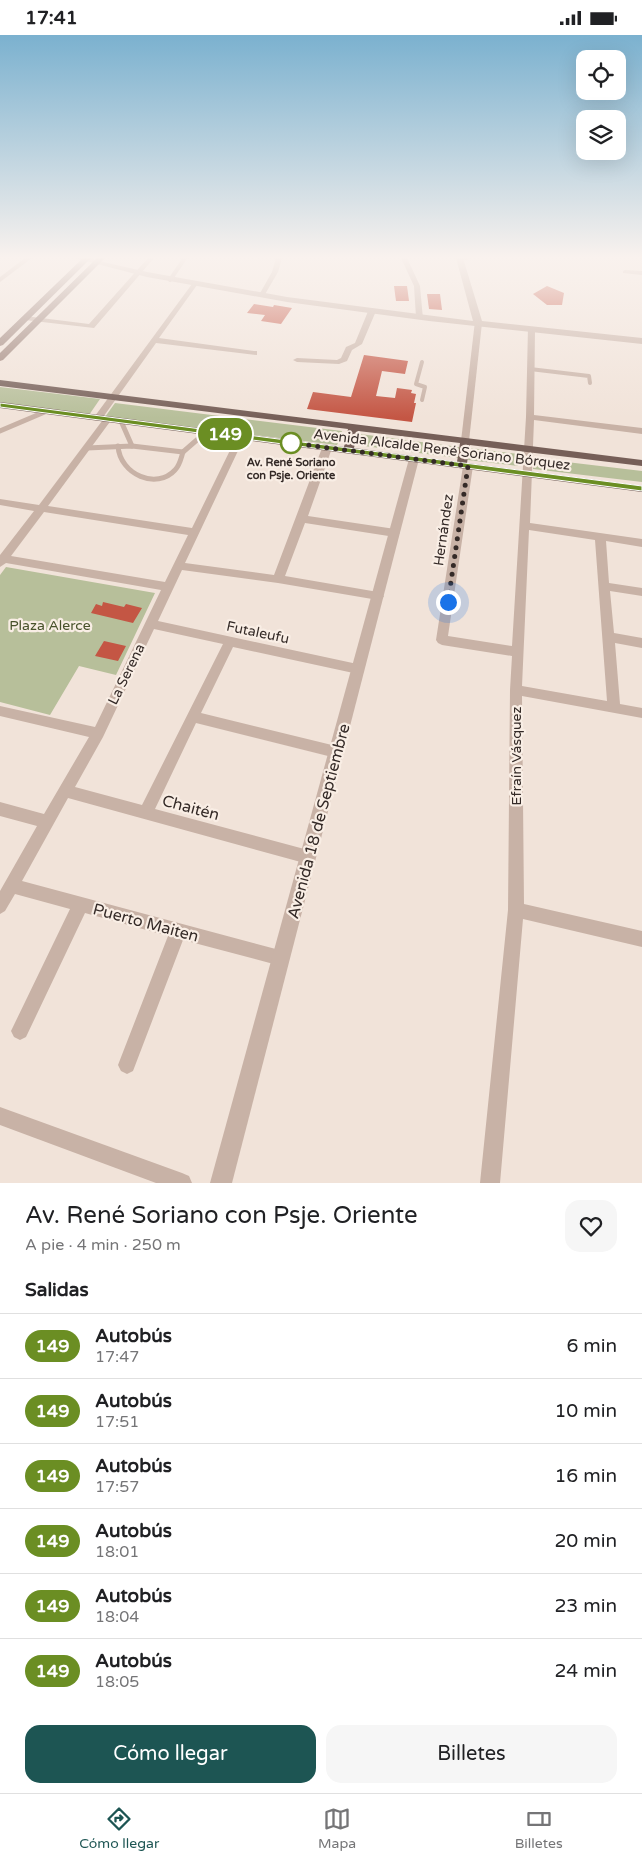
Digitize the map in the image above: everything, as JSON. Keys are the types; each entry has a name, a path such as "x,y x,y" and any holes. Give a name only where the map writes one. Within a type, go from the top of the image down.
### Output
{"main road":[{"path":"0,343 31,312"},
{"path":"0,358 46,312"},
{"name":"Avenida Alcalde René Soriano Bórquez","path":"0,383 642,463"},
{"name":"Avenida Alcalde René Soriano Bórquez","path":"0,405 642,489"},
{"path":"348,451 354,427"},
{"path":"465,441 465,466"}],"street":[{"path":"25,318 91,326 104,312"},
{"path":"168,587 1,561 87,448 113,397 175,312"},
{"path":"297,360 339,362 344,359 349,349 358,344 372,312"},
{"path":"377,312 420,317 431,321 478,323 642,341"},
{"path":"420,312 420,317"},
{"path":"465,441 478,323 475,312"},
{"name":"Efraín Vásquez","path":"490,1183 516,910 516,689 530,417 531,329"},
{"path":"154,340 254,353"},
{"path":"530,417 642,431"},
{"name":"La Serena","path":"0,906 98,733 241,437"},
{"path":"278,579 327,448"},
{"name":"Avenida 18 de Septiembre","path":"221,1183 414,459"},
{"name":"Hernández","path":"465,466 442,640 518,652"},
{"path":"0,501 195,532"},
{"path":"302,519 395,533"},
{"path":"525,526 642,543"},
{"path":"600,536 614,707"},
{"path":"179,566 278,579 378,596"},
{"path":"604,586 642,592"},
{"name":"Futaleufu","path":"150,624 358,669"},
{"path":"608,637 642,643"},
{"path":"146,813 230,641"},
{"path":"516,689 642,713"},
{"path":"0,711 98,733"},
{"path":"193,717 336,752"},
{"name":"Chaitén","path":"65,791 308,857"},
{"path":"0,809 48,822"},
{"name":"Puerto Maiten","path":"12,886 281,958"},
{"path":"20,1031 81,904"},
{"path":"516,910 642,939"},
{"path":"127,1065 178,931"},
{"path":"0,1116 182,1183"}],"lane":[{"path":"422,362 416,385 425,387 422,400"},
{"path":"530,369 589,376 590,383"},
{"path":"0,431 46,411"},
{"path":"121,421 132,445"},
{"path":"118,446 120,459 134,475 158,478 169,474 178,467 182,453 206,432"},
{"path":"87,448 132,445 182,453"}],"green space":[{"path":"0,387 100,399 89,415 0,404"},
{"path":"115,403 342,431 337,445 105,417"},
{"path":"360,434 459,447 458,458 356,445"},
{"path":"470,448 519,454 518,466 468,460"},
{"path":"533,458 642,471 642,482 533,469"},
{"name":"Plaza Alerce","path":"6,567 155,593 116,675 79,666 50,715 0,702 0,575"}],"building":[{"path":"290,312 281,324 261,321 265,315 247,313"},
{"path":"364,355 408,361 405,374 382,371 376,396 395,398 397,388 412,390 411,393 416,394 414,403 416,403 412,422 307,409 313,392 351,397"},
{"path":"103,602 124,607 126,604 142,608 133,623 91,613 96,604 102,606"},
{"path":"104,641 126,646 118,661 95,656"}],"bus line":[{"name":"149","path":"0,405 642,489"}],"place":[{"name":"Av. René Soriano con Psje. Oriente","path":"291,443"}],"route":[{"path":"291,443 468,466 448,602"}]}
